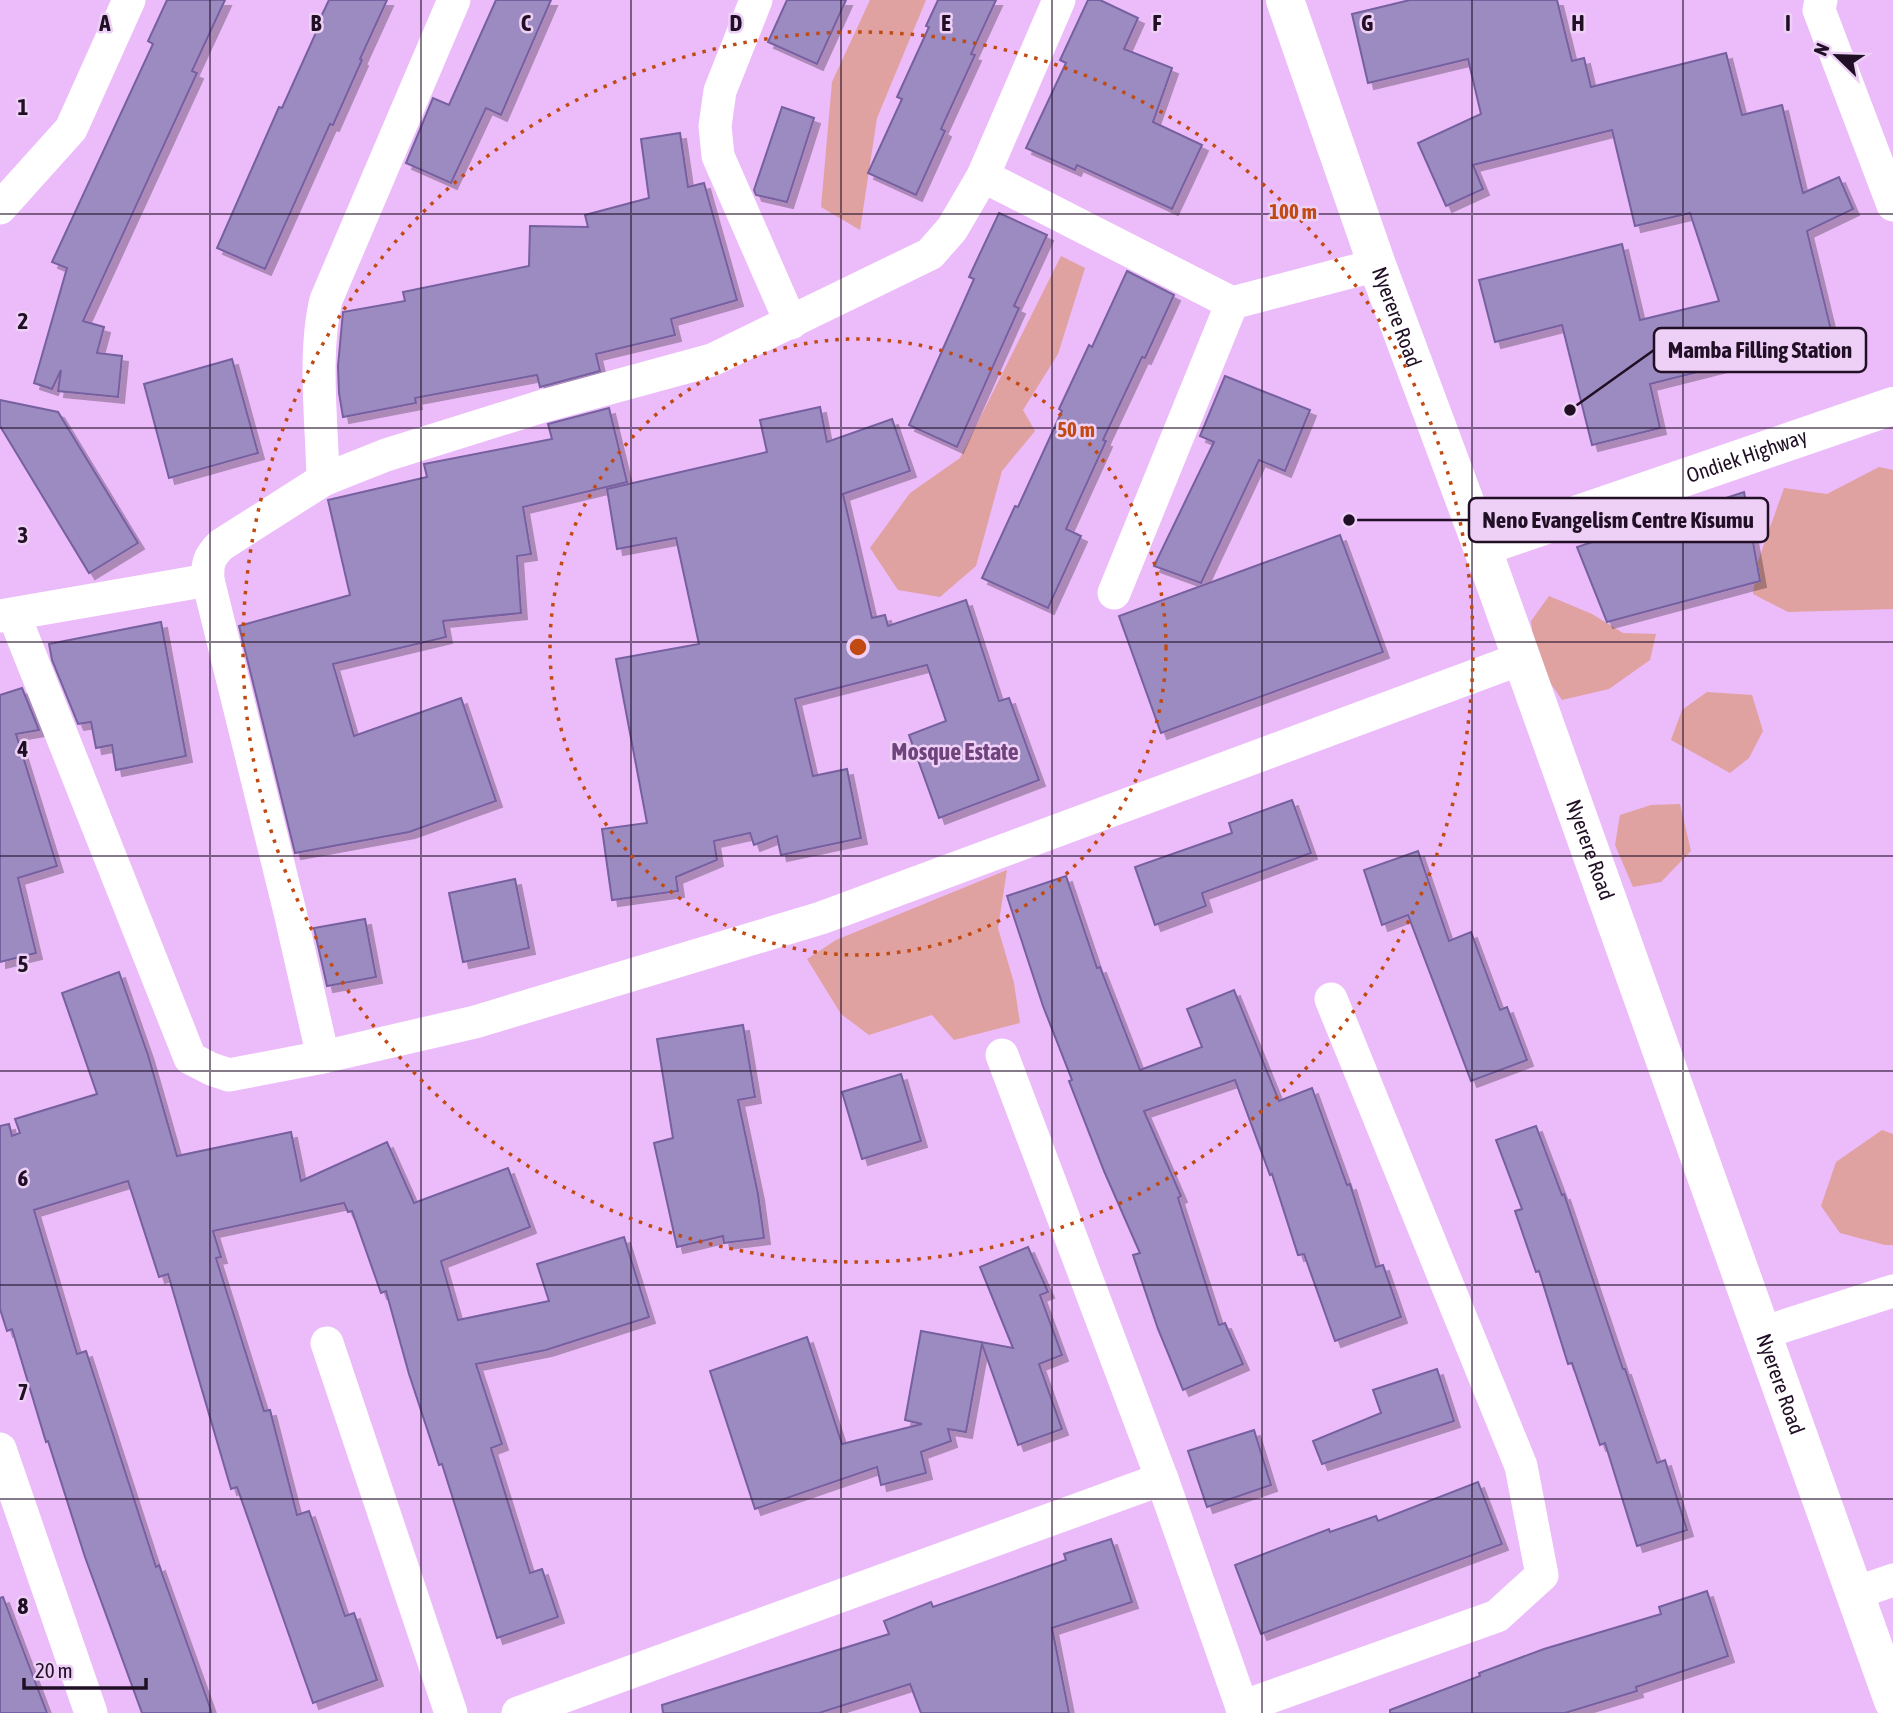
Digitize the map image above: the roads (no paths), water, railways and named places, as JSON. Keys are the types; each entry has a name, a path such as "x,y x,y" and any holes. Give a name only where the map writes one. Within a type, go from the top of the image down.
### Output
{"main road":[{"name":"Nyerere Road","path":"1285,0 1377,265 1482,547 1893,1701"},
{"name":"Ondiek Highway","path":"1482,547 1893,406"}],"street":[{"path":"0,208 71,129 129,0"},
{"path":"323,480 320,361 321,320 326,300 453,0"},
{"path":"756,0 720,91 715,126 718,156 791,323"},
{"path":"323,1057 208,580 207,564 221,545 323,480 386,455 530,410 712,360 930,254 952,229 983,176 1059,0"},
{"path":"1821,0 1819,10 1893,205"},
{"path":"983,176 1232,303 1377,265"},
{"path":"1114,593 1232,303"},
{"path":"208,580 7,616 190,1058 229,1075 323,1057 475,1022 821,918 1520,659"},
{"path":"1002,1055 1162,1479 1243,1710 1497,1616 1542,1575 1521,1466 1331,999"},
{"path":"1762,1333 1893,1291"},
{"path":"327,1343 451,1713"},
{"path":"0,1449 91,1713"},
{"path":"518,1713 1162,1479"},
{"path":"1853,1594 1893,1580"}],"place":[{"name":"Mamba Filling Station","path":"1570,410"},
{"name":"Neno Evangelism Centre Kisumu","path":"1349,520"}],"district":[{"name":"Mosque Estate","path":"955,752"}]}
